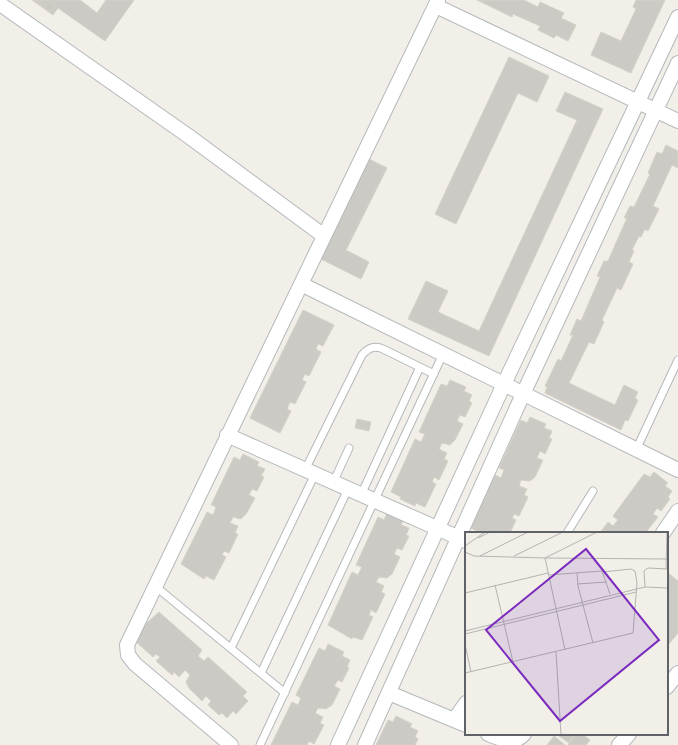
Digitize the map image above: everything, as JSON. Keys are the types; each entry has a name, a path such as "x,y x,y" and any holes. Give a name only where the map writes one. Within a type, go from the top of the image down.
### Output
{"street":[{"path":"231,745 135,664 128,655 127,645 437,3 678,121"},
{"path":"0,4 181,130 324,236"},
{"path":"338,745 504,384 678,17"},
{"path":"366,745 462,539 523,394 678,63"},
{"path":"301,284 678,470"},
{"path":"227,436 462,539"},
{"path":"664,532 678,511"},
{"path":"668,686 678,673"},
{"path":"389,693 460,722 465,706"},
{"path":"490,735 505,741 516,740"},
{"path":"619,745 628,735"}],"lane":[{"path":"231,648 365,352 369,348 378,347 434,374"},
{"path":"260,745 443,354"},
{"path":"636,450 678,360"},
{"path":"361,495 420,367"},
{"path":"333,482 349,448"},
{"path":"261,673 348,489"},
{"path":"568,532 593,491"},
{"path":"155,586 285,693"}],"building":[{"path":"32,0 80,0 97,13 106,0 134,0 105,41 58,8 53,15"},
{"path":"35,0 49,0 56,5 51,12"},
{"path":"477,0 524,0 538,7 540,2 564,13 561,18 576,25 568,41 556,35 554,38 538,30 540,26 513,14 512,17"},
{"path":"636,0 665,0 631,73 591,55 601,32 621,41 636,9 633,7"},
{"path":"509,57 549,76 537,102 518,93 456,224 435,214"},
{"path":"565,92 603,109 489,356 408,319 426,281 448,291 438,312 479,331 577,120 556,111"},
{"path":"666,145 678,151 678,168 672,165 653,206 659,209 648,231 645,229 641,237 639,236 632,250 634,251 629,262 633,264 621,290 617,288 602,320 604,322 594,344 589,342 569,383 615,405 624,385 638,392 635,398 638,400 628,421 625,420 621,430 545,393 547,387 545,386 558,359 561,361 573,335 570,335 577,319 581,321 600,277 597,276 604,261 608,261 627,218 624,218 630,206 634,207 650,174 648,173 657,152 662,154"},
{"path":"365,157 387,168 346,250 369,262 361,279 315,256"},
{"path":"303,310 334,325 323,346 318,344 316,349 321,352 309,376 305,374 302,380 306,382 295,404 290,402 287,409 291,411 280,433 250,418"},
{"path":"450,380 466,387 464,391 472,395 469,401 472,403 465,417 460,415 457,421 463,424 455,440 450,445 442,443 439,449 447,453 444,459 448,461 439,480 434,477 432,482 436,484 425,507 416,503 415,506 400,499 401,497 391,492 415,439 421,442 425,434 419,432 441,384 447,386"},
{"path":"530,417 546,424 544,428 552,431 549,438 552,439 545,454 540,451 537,458 543,460 535,477 530,481 521,480 519,486 527,489 524,495 528,497 519,516 514,514 512,518 516,520 510,532 479,532 471,528 495,475 501,478 504,470 499,468 521,420 527,423"},
{"path":"357,419 371,422 369,431 355,428"},
{"path":"243,454 259,462 257,466 265,469 261,476 264,477 257,491 252,489 249,495 255,498 246,514 241,519 233,517 230,523 238,526 235,533 238,534 229,553 224,551 222,555 226,557 214,580 206,576 204,579 181,564 207,512 213,515 216,507 211,505 234,457 240,460"},
{"path":"654,472 668,483 665,486 672,491 668,497 670,499 661,511 657,508 653,514 658,517 646,532 601,532 608,522 613,526 618,520 613,516 644,474 650,477"},
{"path":"387,513 403,521 401,525 409,528 406,535 409,536 402,550 397,548 394,554 400,557 392,574 387,578 379,577 376,582 384,586 381,592 385,594 376,613 371,610 369,615 373,617 362,640 353,637 352,639 328,625 352,572 358,575 362,567 356,565 378,517 384,520"},
{"path":"668,573 678,581 678,633 669,644"},
{"path":"159,612 202,650 198,656 204,661 208,657 247,692 243,696 248,701 236,714 233,711 227,718 222,713 219,715 208,705 211,701 206,696 202,701 189,688 186,682 190,675 185,670 179,677 174,672 172,675 156,661 160,657 156,654 153,657 134,640 138,631"},
{"path":"328,644 344,652 342,656 350,660 347,667 349,668 342,682 338,680 334,686 340,689 332,705 326,709 318,708 315,713 323,717 320,723 324,725 314,744 309,741 307,745 271,745 292,702 298,705 301,698 296,695 319,648 325,651"},
{"path":"396,716 412,724 410,727 418,731 415,737 418,739 415,745 376,745 388,720 393,722"},
{"path":"560,735 574,735 569,743"},
{"path":"575,735 583,735 590,740 586,745 568,745"},
{"path":"554,736 565,745 547,745"}]}
